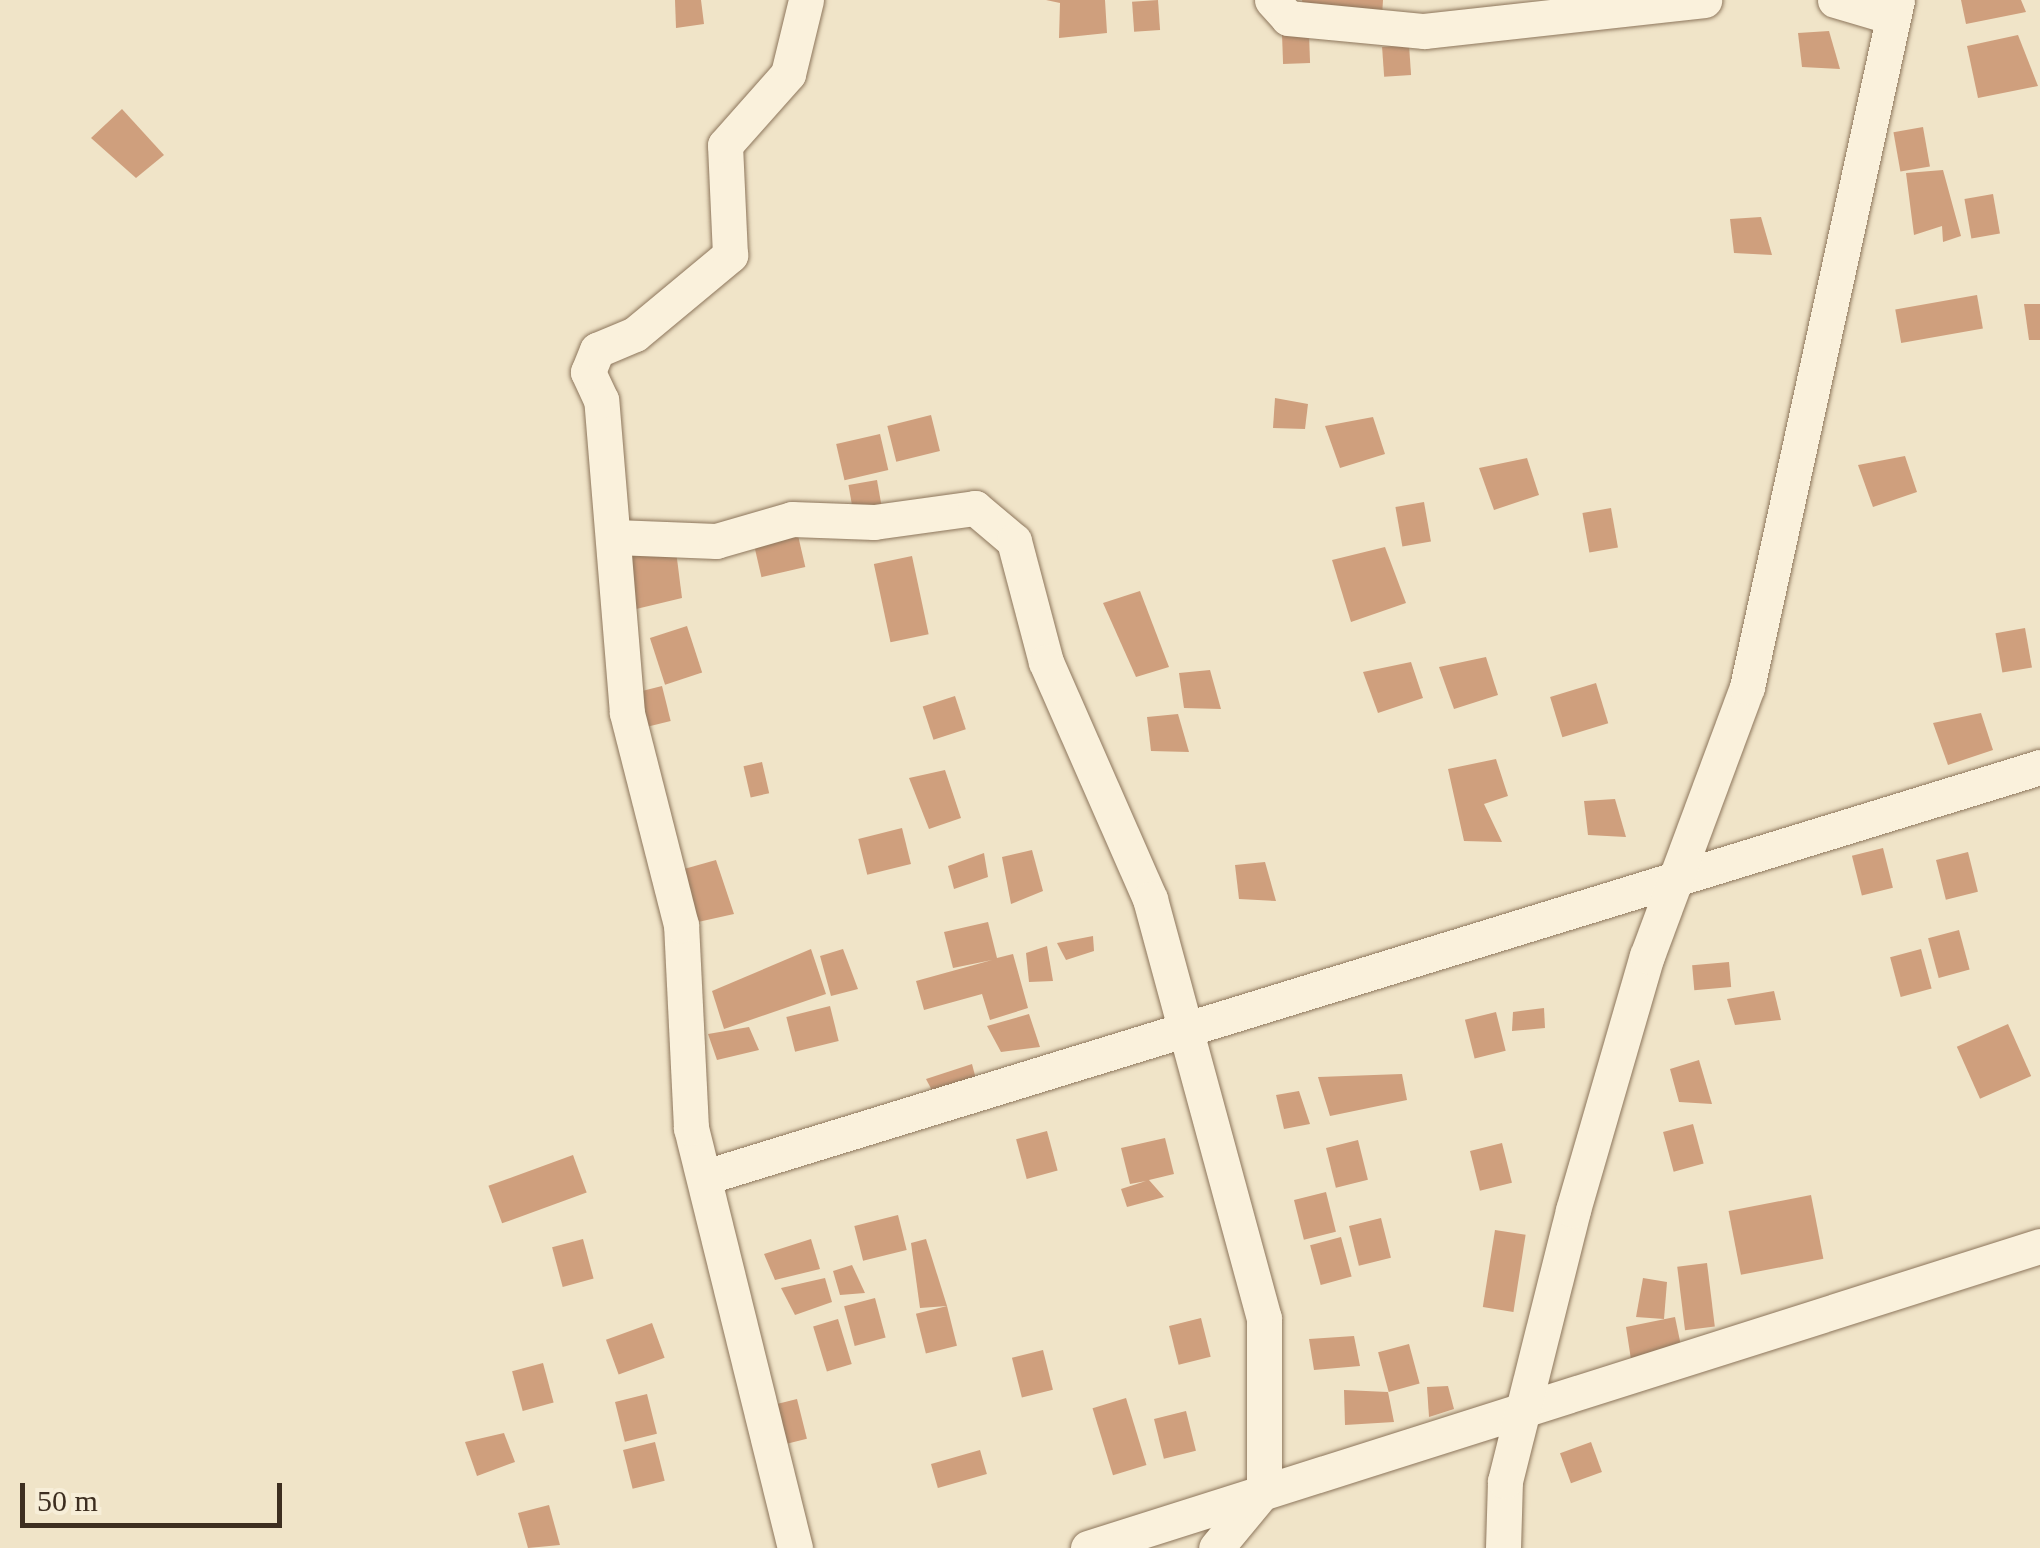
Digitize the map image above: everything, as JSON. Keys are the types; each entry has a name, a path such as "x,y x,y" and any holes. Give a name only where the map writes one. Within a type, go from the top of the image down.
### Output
{"street":[{"path":"795,1548 705,1177 686,1082 682,925 621,674 616,536 589,358 636,334 730,255 725,145 788,74 806,0"},
{"path":"1272,0 1288,18 1424,31 1704,0"},
{"path":"1503,1548 1500,1508 1572,1210 1681,872 1747,687 1895,8 1835,0"},
{"path":"616,536 716,541 792,519 874,522 975,508 1001,523 1046,662 1150,899 1191,1032 1264,1318 1264,1490 1216,1548"},
{"path":"705,1177 1191,1032 1681,872 2040,767"},
{"path":"1088,1548 1264,1490 1526,1413 2040,1246"}],"building":[{"path":"675,0 701,0 704,24 676,28"},
{"path":"1046,0 1105,0 1107,33 1059,38 1060,3"},
{"path":"1158,0 1160,30 1134,32 1132,2"},
{"path":"1302,0 1383,0 1381,34 1306,28"},
{"path":"1961,0 2021,0 2026,12 1966,24"},
{"path":"1829,31 1840,69 1802,67 1798,33"},
{"path":"1309,33 1310,63 1283,64 1282,34"},
{"path":"2018,35 2038,86 1978,98 1967,46"},
{"path":"1409,45 1411,75 1384,77 1382,47"},
{"path":"122,109 164,155 136,178 91,138"},
{"path":"1923,127 1930,166 1900,172 1893,132"},
{"path":"1943,170 1961,236 1943,242 1942,226 1914,235 1906,173"},
{"path":"1993,194 2000,233 1971,238 1964,199"},
{"path":"1761,217 1772,255 1734,253 1730,219"},
{"path":"1977,295 1983,328 1901,343 1895,309"},
{"path":"2024,304 2040,304 2040,340 2029,340"},
{"path":"1275,398 1308,404 1305,429 1273,428"},
{"path":"931,415 940,451 896,462 887,426"},
{"path":"1373,417 1385,454 1340,468 1325,426"},
{"path":"880,434 888,470 844,480 836,444"},
{"path":"1905,456 1917,492 1873,507 1858,465"},
{"path":"1527,458 1539,495 1494,510 1479,468"},
{"path":"877,480 884,518 855,523 848,485"},
{"path":"1424,502 1431,541 1402,546 1395,507"},
{"path":"1611,508 1618,547 1589,552 1582,513"},
{"path":"797,531 805,567 761,577 753,541"},
{"path":"1385,547 1406,603 1351,622 1332,560"},
{"path":"631,551 676,551 682,598 632,610"},
{"path":"912,556 929,634 890,642 874,564"},
{"path":"1140,591 1169,667 1136,677 1103,603"},
{"path":"687,626 702,673 665,685 650,638"},
{"path":"2025,628 2032,667 2002,673 1995,633"},
{"path":"1486,657 1498,695 1454,709 1439,667"},
{"path":"1411,662 1423,698 1378,713 1363,672"},
{"path":"1210,670 1221,709 1184,708 1179,673"},
{"path":"1596,683 1608,723 1562,737 1550,697"},
{"path":"662,686 671,721 628,732 619,697"},
{"path":"955,696 966,729 933,740 923,707"},
{"path":"1981,713 1993,750 1948,765 1933,723"},
{"path":"1178,714 1189,752 1151,751 1147,717"},
{"path":"1496,759 1508,796 1484,804 1502,842 1464,841 1448,769"},
{"path":"762,762 769,793 751,797 743,766"},
{"path":"945,770 961,818 929,829 909,778"},
{"path":"1615,799 1626,837 1588,835 1584,801"},
{"path":"902,828 911,864 867,875 858,839"},
{"path":"1883,848 1893,888 1862,896 1852,856"},
{"path":"1032,850 1043,891 1011,904 1002,857"},
{"path":"1968,852 1978,892 1946,900 1936,860"},
{"path":"984,853 988,877 954,889 948,866"},
{"path":"716,860 734,914 689,924 677,871"},
{"path":"1265,862 1276,901 1239,899 1235,865"},
{"path":"988,922 997,958 1013,954 1028,1008 990,1020 982,994 924,1010 916,981 992,960 953,968 944,932"},
{"path":"1959,930 1970,970 1939,978 1928,938"},
{"path":"1093,936 1094,951 1066,960 1057,943"},
{"path":"1047,946 1053,981 1029,982 1026,953"},
{"path":"811,949 826,994 724,1029 712,991"},
{"path":"843,949 858,989 831,996 820,956"},
{"path":"1921,949 1932,989 1901,997 1890,957"},
{"path":"1729,962 1731,987 1694,990 1692,965"},
{"path":"1774,991 1781,1020 1735,1025 1727,999"},
{"path":"830,1006 839,1041 795,1052 786,1017"},
{"path":"1544,1008 1545,1028 1512,1031 1513,1012"},
{"path":"1496,1012 1506,1051 1475,1059 1465,1020"},
{"path":"1029,1014 1040,1047 1001,1052 987,1026"},
{"path":"2008,1024 2031,1076 1980,1099 1957,1047"},
{"path":"749,1027 759,1050 717,1060 708,1034"},
{"path":"1699,1060 1712,1104 1679,1102 1670,1069"},
{"path":"972,1064 977,1083 936,1098 926,1079"},
{"path":"1402,1074 1407,1100 1330,1116 1318,1077"},
{"path":"1299,1091 1310,1124 1284,1129 1276,1095"},
{"path":"1693,1124 1704,1164 1674,1172 1663,1132"},
{"path":"1047,1131 1058,1171 1027,1179 1016,1139"},
{"path":"1165,1138 1174,1174 1149,1180 1164,1197 1127,1207 1121,1189 1146,1181 1130,1184 1121,1148"},
{"path":"1358,1140 1368,1180 1336,1188 1326,1148"},
{"path":"1502,1143 1512,1183 1480,1191 1470,1151"},
{"path":"573,1155 587,1193 502,1223 488,1186"},
{"path":"1326,1192 1336,1232 1304,1240 1294,1200"},
{"path":"1811,1195 1823,1259 1741,1275 1729,1211"},
{"path":"898,1215 907,1250 863,1261 854,1226"},
{"path":"1381,1218 1391,1258 1359,1266 1349,1226"},
{"path":"1495,1230 1526,1235 1513,1312 1483,1307"},
{"path":"1341,1237 1352,1277 1321,1285 1310,1245"},
{"path":"583,1239 594,1279 563,1287 552,1247"},
{"path":"811,1239 820,1269 775,1280 764,1254"},
{"path":"926,1239 947,1306 920,1308 911,1243"},
{"path":"1707,1263 1715,1327 1685,1330 1677,1267"},
{"path":"852,1265 865,1293 840,1295 833,1271"},
{"path":"825,1278 832,1302 795,1315 781,1288"},
{"path":"1643,1278 1667,1282 1664,1319 1636,1317"},
{"path":"875,1298 886,1338 855,1346 844,1306"},
{"path":"947,1306 957,1346 926,1354 916,1314"},
{"path":"1675,1317 1681,1346 1632,1366 1626,1327"},
{"path":"1201,1318 1211,1357 1179,1365 1169,1326"},
{"path":"838,1319 852,1364 827,1372 813,1327"},
{"path":"652,1323 665,1358 619,1375 606,1340"},
{"path":"1354,1336 1360,1366 1314,1370 1309,1339"},
{"path":"1409,1344 1420,1384 1389,1392 1378,1352"},
{"path":"1043,1350 1053,1390 1022,1398 1012,1358"},
{"path":"543,1363 554,1403 523,1411 512,1371"},
{"path":"1448,1386 1454,1409 1429,1417 1427,1387"},
{"path":"1344,1390 1388,1392 1394,1422 1345,1425"},
{"path":"647,1394 657,1434 625,1442 615,1402"},
{"path":"1126,1398 1146,1465 1113,1475 1093,1408"},
{"path":"797,1399 807,1439 776,1447 766,1407"},
{"path":"1186,1411 1196,1451 1164,1459 1154,1419"},
{"path":"504,1433 515,1462 477,1476 465,1442"},
{"path":"655,1442 665,1481 633,1489 623,1450"},
{"path":"1591,1442 1602,1472 1571,1483 1560,1453"},
{"path":"980,1450 987,1474 938,1488 931,1464"},
{"path":"549,1505 560,1545 528,1548 518,1513"}]}
